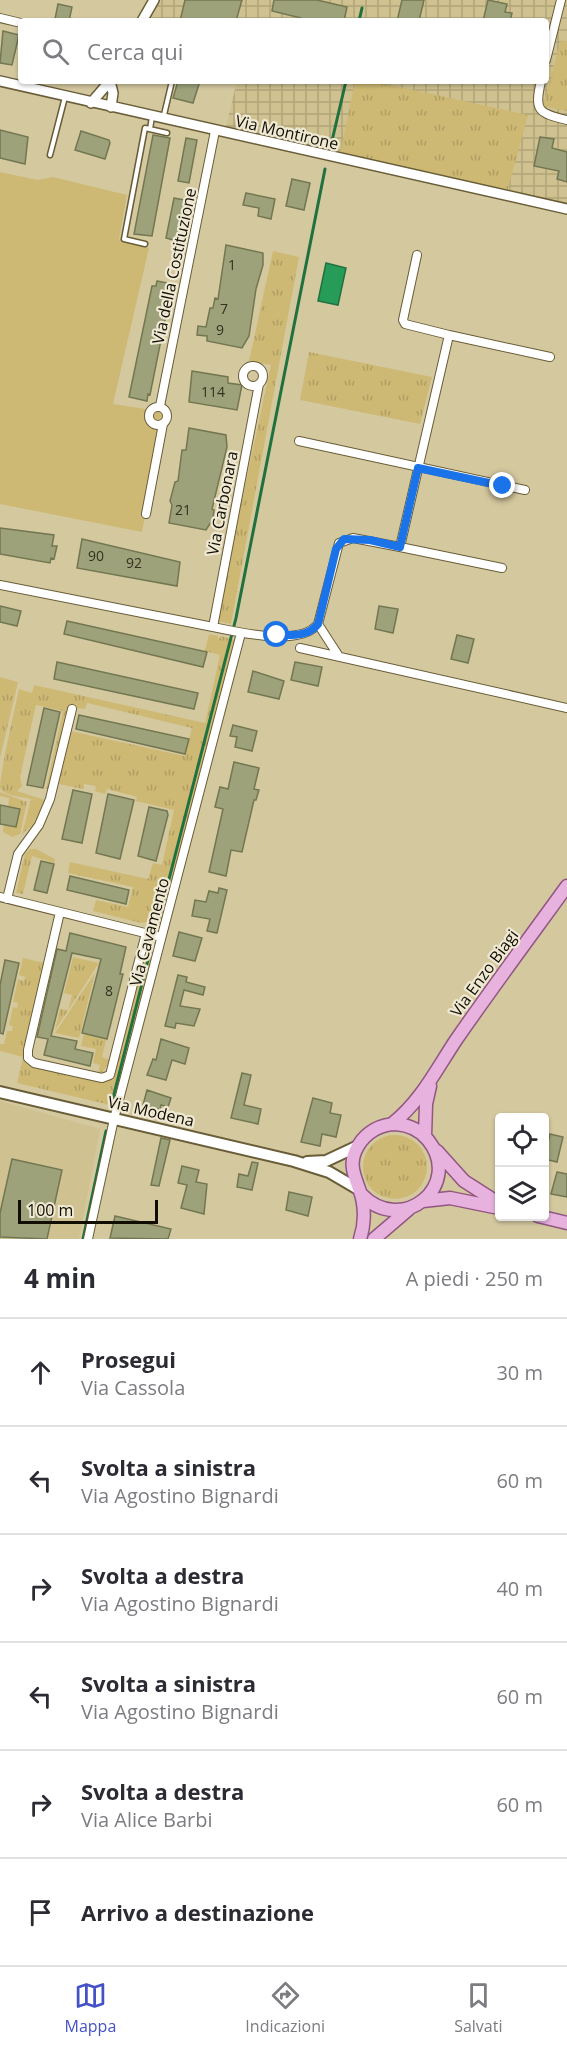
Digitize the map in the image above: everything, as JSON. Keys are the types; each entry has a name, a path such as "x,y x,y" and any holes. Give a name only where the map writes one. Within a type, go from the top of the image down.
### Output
{"main road":[{"name":"Via Enzo Biagi","path":"392,1124 408,1110 431,1082 456,1040 567,886"},
{"name":"Via Enzo Biagi","path":"429,1141 426,1104 431,1082"},
{"name":"Via Modena","path":"0,1092 294,1161 329,1172 383,1209 410,1208 423,1201 450,1198 495,1205"},
{"name":"Via Modena","path":"294,1161 326,1161 358,1146 372,1131 392,1124 406,1125 429,1141 464,1181 495,1203"},
{"path":"423,1201 434,1186 439,1169 429,1141"},
{"path":"358,1146 352,1168 359,1192 363,1227 360,1239"},
{"path":"374,1239 410,1208"},
{"path":"549,1219 567,1223"}],"street":[{"path":"144,18 154,0"},
{"path":"549,48 561,0"},
{"path":"0,18 18,22"},
{"name":"Via Montirone","path":"0,81 18,83"},
{"name":"Via Montirone","path":"22,84 152,117 567,209"},
{"path":"91,102 107,84"},
{"path":"111,84 113,93 111,107"},
{"path":"540,84 536,100 539,109 544,114 567,120"},
{"name":"Via della Costituzione","path":"160,406 215,131"},
{"path":"417,255 403,320 405,324 549,357"},
{"path":"400,547 449,335"},
{"name":"Via Carbonara","path":"213,627 259,384"},
{"name":"Via della Costituzione","path":"146,514 163,424 167,414 160,406"},
{"name":"Via della Costituzione","path":"160,406 151,409 148,417 154,424 163,424"},
{"path":"299,441 525,490"},
{"path":"0,585 241,633 298,635 312,631 318,624 339,543 353,538 502,568"},
{"path":"318,624 339,656"},
{"name":"Via Cavamento","path":"88,1239 114,1119 241,633"},
{"path":"300,648 567,708"},
{"path":"72,709 50,799 39,825 18,854 4,898 161,937"},
{"path":"60,912 28,1050 28,1058 34,1062 102,1078 110,1075 146,933"}],"lane":[{"path":"163,119 171,84"},
{"path":"50,156 65,96"},
{"path":"150,129 152,117"},
{"path":"145,244 124,239 146,128 167,134"}],"shaded area":[{"path":"159,0 567,0 567,210 225,130 236,84 549,84 549,18 149,18"},
{"path":"326,263 346,268 338,305 318,301"},
{"path":"0,1101 100,1129 79,1239 0,1239"}],"green space":[{"path":"561,40 567,41 567,111 543,106"},
{"path":"354,84 386,84 528,115 506,196 339,159"},
{"path":"0,172 38,180 53,177 127,195 119,239 149,248 113,404 165,412 142,532 0,504"},
{"path":"273,251 299,257 231,624 216,621 271,365 249,361"},
{"path":"309,352 432,377 420,424 300,400"},
{"path":"209,634 218,636 218,640 221,636 235,640 163,917 160,921 141,923 93,911 96,900 128,907 133,887 68,873 70,862 148,879 153,863 162,865 174,810 136,801 137,797 107,789 105,794 95,791 96,786 84,784 83,789 59,784 70,731 185,756 192,728 87,703 85,709 70,707 66,712 49,789 46,789 63,711 36,705 20,777 22,786 17,791 45,800 33,825 22,834 31,799 9,794 0,788 19,689 32,693 34,685 205,723 220,655 205,651"},
{"path":"0,677 18,682 0,758"},
{"path":"0,792 27,802 20,834 12,837 3,832 4,825 16,827 20,809 8,807 9,798 0,796"},
{"path":"30,849 36,849 55,859 54,863 32,856 23,894 16,893 25,854"},
{"path":"146,948 155,949 114,1106 17,1083 23,1057 0,1051 0,1044 4,1044 7,1031 12,1031 13,1026 9,1025 13,1007 17,1008 18,1003 13,1002 18,979 24,981 25,977 19,975 23,958 45,963 23,1056 30,1064 106,1081 113,1078"},
{"path":"73,957 99,963 55,1030 60,1009 68,1010 72,995 64,993"},
{"path":"95,973 79,1038 55,1033"},
{"path":"84,1034 106,1040 102,1057 110,1060 103,1072 98,1073 100,1065 93,1063 96,1049 81,1046"},
{"path":"395,1135 413,1141 421,1149 427,1167 421,1185 413,1193 395,1199 377,1193 369,1185 363,1167 369,1149 377,1141"}],"building":[{"path":"185,0 242,0 237,18 181,18"},
{"path":"274,0 317,0 347,7 345,18 301,18 272,11"},
{"path":"402,0 424,0 420,18 398,18"},
{"path":"488,0 507,4 505,12 512,13 511,18 484,18"},
{"path":"58,4 72,7 70,18 55,18"},
{"path":"3,31 18,35 12,65 0,63"},
{"path":"177,84 199,84 193,103 173,98"},
{"path":"0,130 28,137 25,164 0,158"},
{"path":"81,131 109,140 105,159 75,150"},
{"path":"153,135 170,138 152,236 134,234"},
{"path":"540,137 554,139 552,148 567,152 567,182 557,179 559,171 534,166"},
{"path":"186,138 197,140 189,183 178,181"},
{"path":"292,179 310,183 304,210 286,206"},
{"path":"246,193 275,199 271,219 258,216 259,208 243,205"},
{"path":"174,198 185,200 177,241 166,238"},
{"path":"226,245 263,253 263,265 256,289 249,336 242,348 207,341 207,336 197,335 198,326 206,327 210,308 213,308 215,298 218,299"},
{"path":"157,281 168,283 167,289 171,290 147,401 129,397 152,286 156,286"},
{"path":"192,371 228,377 228,383 242,385 237,410 189,402"},
{"path":"189,428 226,435 227,447 212,509 214,510 213,519 206,530 169,523 172,505 170,501 175,482 178,481 182,450 186,450"},
{"path":"0,528 54,535 52,546 57,546 54,559 51,558 50,563 0,554"},
{"path":"82,539 180,562 177,586 77,568"},
{"path":"0,606 21,611 17,626 0,622"},
{"path":"379,606 398,609 393,633 375,629"},
{"path":"67,621 207,652 203,667 64,634"},
{"path":"457,635 474,639 468,663 451,659"},
{"path":"57,662 198,693 194,709 54,679"},
{"path":"295,662 322,667 318,686 291,680"},
{"path":"253,671 284,681 279,699 248,692"},
{"path":"44,708 60,712 43,788 27,785"},
{"path":"79,715 189,739 185,754 76,729"},
{"path":"233,725 257,731 252,751 235,747 237,737 230,736"},
{"path":"234,762 259,768 254,789 259,790 254,800 242,852 231,850 226,876 209,872 223,809 215,807 220,787 228,789"},
{"path":"73,790 92,794 82,843 62,839"},
{"path":"108,794 134,800 120,859 96,853"},
{"path":"0,805 20,809 16,827 0,824"},
{"path":"149,807 167,811 168,815 156,861 138,856"},
{"path":"41,861 54,864 47,893 34,890"},
{"path":"70,876 129,890 126,904 67,890"},
{"path":"219,888 227,890 217,933 207,931 210,919 192,916 195,900 206,902 209,891 218,893"},
{"path":"179,932 202,938 195,961 173,956"},
{"path":"70,933 126,947 120,974 123,974 107,1039 82,1033 101,959 72,953 51,1036 77,1041 75,1049 93,1053 90,1066 44,1055 48,1039 37,1037 57,949 66,951"},
{"path":"5,960 19,963 3,1034 0,1033 0,985"},
{"path":"178,975 187,977 186,982 205,987 203,995 184,990 180,1006 200,1009 194,1026 176,1023 175,1028 165,1026"},
{"path":"161,1039 189,1048 185,1064 172,1060 166,1080 147,1075 153,1059 156,1060"},
{"path":"242,1073 251,1075 244,1105 261,1109 258,1124 231,1118"},
{"path":"147,1090 171,1098 168,1107 161,1105 160,1110 143,1105"},
{"path":"313,1098 332,1103 330,1113 341,1115 336,1137 322,1134 320,1146 301,1142"},
{"path":"550,1134 563,1137 557,1162 549,1160"},
{"path":"161,1138 170,1140 159,1186 151,1185"},
{"path":"12,1159 62,1170 47,1239 0,1237 0,1213"},
{"path":"252,1162 258,1163 252,1190 237,1187 239,1174 248,1176"},
{"path":"182,1166 199,1170 196,1182 207,1184 204,1214 181,1208 187,1185 178,1183"},
{"path":"557,1172 567,1174 567,1197 551,1194"},
{"path":"289,1192 312,1197 308,1216 286,1210"},
{"path":"115,1216 171,1229 168,1239 110,1238"}],"waterway":[{"path":"360,18 362,8"},
{"path":"331,145 345,84"},
{"path":"158,922 236,618 325,169"},
{"path":"111,1106 151,948"},
{"path":"83,1239 106,1131"}],"route":[{"path":"277,635 298,635 312,631 318,624 336,549 344,539 370,540 400,547 418,468 503,486"}]}
